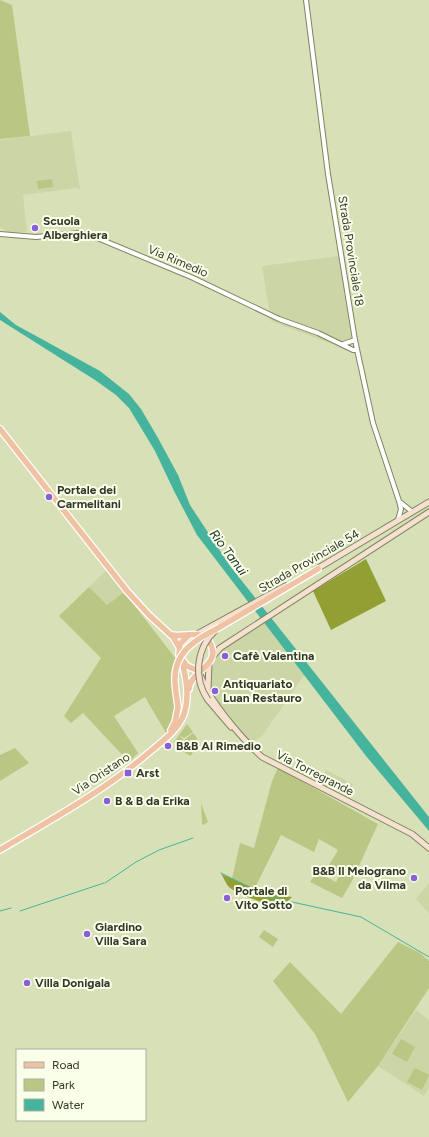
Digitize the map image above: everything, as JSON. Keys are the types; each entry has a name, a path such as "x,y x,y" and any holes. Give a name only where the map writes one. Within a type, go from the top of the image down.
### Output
{"main road":[{"path":"0,429 127,591 149,615 171,635 179,647"},
{"name":"Strada Provinciale 54","path":"318,569 413,510 429,502"},
{"path":"212,656 220,648 429,512"},
{"path":"161,743 175,722 178,707 175,675 181,655 194,641 318,569"},
{"name":"Strada Provinciale 54","path":"197,634 271,596"},
{"path":"209,698 199,681 199,663 203,646 212,633 220,627"},
{"path":"171,635 180,637 197,634 208,640 212,649 212,656 209,664 209,698"},
{"path":"190,635 183,639 179,647 178,655 187,666 199,672 209,698"},
{"name":"Via Oristano","path":"182,661 188,691"},
{"path":"199,672 209,664"},
{"name":"Via Oristano","path":"0,850 111,783 161,743 180,722 184,715 190,683 199,672"},
{"path":"188,691 196,681 204,683"},
{"name":"Via Torregrande","path":"209,698 249,745 267,760 406,831 429,848"}],"street":[{"name":"Strada Provinciale 18","path":"306,0 328,174 355,340 373,423 401,508 398,520"},
{"name":"Via Rimedio","path":"0,234 36,237 80,233 95,236 279,319 318,333 353,350 357,350"},
{"path":"340,344 355,340"},
{"path":"399,501 413,510"}],"shaded area":[{"path":"71,131 80,189 76,188 23,195 27,232 7,232 0,227 0,140"},
{"path":"339,256 353,352 271,321 262,266"},
{"path":"107,570 124,592 107,605 89,587"},
{"path":"264,623 304,675 263,735 251,743 211,693 209,689 209,674 218,654"},
{"path":"326,770 353,784 347,797 320,783"},
{"path":"429,883 429,913 416,899"},
{"path":"416,1010 429,1020 429,1087 424,1096 378,1066"}],"green space":[{"path":"0,0 12,5 30,136 0,139"},
{"path":"52,179 53,187 38,189 37,181"},
{"path":"366,559 386,601 331,630 313,591"},
{"path":"89,587 107,605 124,592 176,659 171,681 174,715 173,721 166,733 145,697 114,716 138,753 129,762 83,713 71,723 64,716 101,658 59,616"},
{"path":"187,724 193,732 184,738 179,735"},
{"path":"193,733 197,738 197,742 191,756 185,753 184,740"},
{"path":"179,735 183,739 183,745 178,746 174,742"},
{"path":"15,748 29,763 0,781 0,755"},
{"path":"278,768 378,824 352,881 342,898 310,882 317,872 336,882 340,874 328,867 338,850 319,839 314,852 281,835 255,888 232,879 240,843 254,848 272,781"},
{"path":"201,803 208,822 203,825 202,824"},
{"path":"221,874 268,894 292,897 278,910 235,891 228,886"},
{"path":"264,930 278,939 273,947 259,937"},
{"path":"398,942 420,953 429,961 429,988 378,1066 348,1102 315,1034 273,981 290,962 341,1014"},
{"path":"401,1039 415,1047 407,1062 392,1054"},
{"path":"415,1068 429,1075 422,1090 407,1082"}],"water":[{"path":"0,312 16,325 100,371 129,394 141,409 158,438 178,475 190,505 230,566 429,817 429,831 366,756 197,535 155,451 129,408 116,395 95,380 0,320"}],"waterway":[{"path":"105,883 136,862 159,850 193,838"},
{"path":"221,873 269,897 361,917 429,957"},
{"path":"20,911 104,883"},
{"path":"0,911 11,908"}],"place":[{"name":"Scuola Alberghiera","path":"35,228"},
{"name":"Portale dei Carmelitani","path":"49,497"},
{"name":"Cafè Valentina","path":"225,656"},
{"name":"Antiquariato Luan Restauro","path":"215,691"},
{"name":"B&B Al Rimedio","path":"168,746"},
{"name":"Arst","path":"128,773"},
{"name":"B & B da Erika","path":"107,801"},
{"name":"B&B Il Melograno da Vilma","path":"414,878"},
{"name":"Portale di Vito Sotto","path":"227,898"},
{"name":"Giardino Villa Sara","path":"87,934"},
{"name":"Villa Donigala","path":"27,983"}],"water label":[{"name":"Rio Tanui","path":"229,552"}]}
